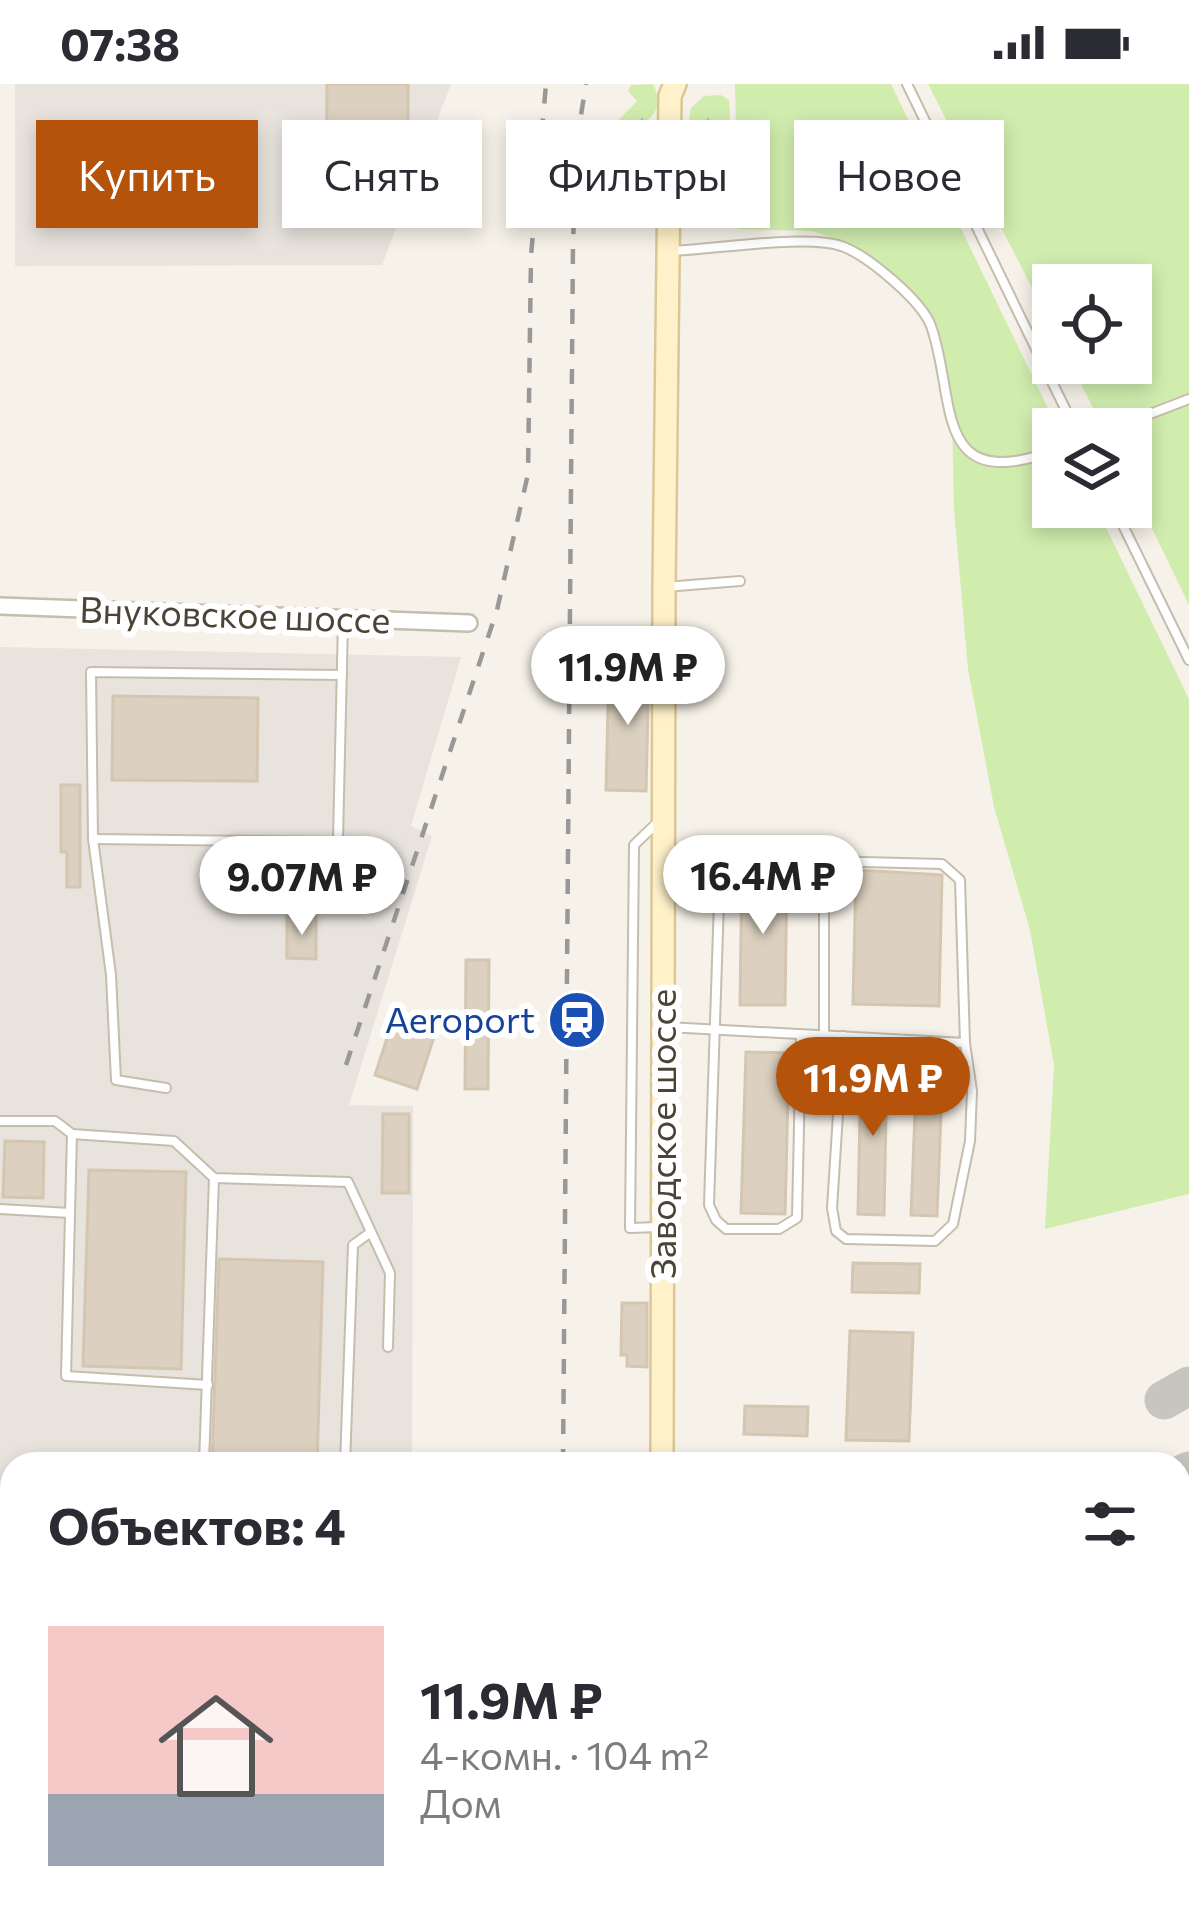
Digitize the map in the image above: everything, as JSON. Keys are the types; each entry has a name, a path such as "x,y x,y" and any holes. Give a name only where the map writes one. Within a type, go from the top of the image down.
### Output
{"street":[{"name":"Заводское шоссе","path":"662,1452 667,252 670,96 675,84"},
{"name":"Внуковское шоссе","path":"0,606 469,623"}],"lane":[{"path":"908,84 1065,408"},
{"path":"667,252 824,242 855,253 904,291 931,324 947,414 963,445 1001,463 1032,456"},
{"path":"1152,413 1189,399"},
{"path":"1124,528 1189,660"},
{"path":"664,587 740,581"},
{"path":"305,901 337,883 343,620"},
{"path":"166,1088 116,1080 111,975 93,839 91,672 342,675"},
{"path":"662,1227 630,1228 630,1205 634,845 666,815"},
{"path":"93,839 338,842"},
{"path":"801,1035 797,1218 778,1229 726,1228 709,1205 720,870 731,858 931,863 952,870 959,880 965,1043 972,1091 970,1142 952,1224 942,1236 925,1242 846,1239 836,1231 832,1208 843,1036"},
{"path":"824,861 824,1035"},
{"path":"664,1027 965,1043"},
{"path":"0,1121 55,1121 72,1134 174,1142 214,1178 348,1182 390,1273 388,1347"},
{"path":"72,1134 66,1376 208,1385"},
{"path":"205,1452 214,1178"},
{"path":"0,1209 70,1213"},
{"path":"345,1452 353,1245 371,1232"},
{"path":"0,1731 0,1750"}],"shaded area":[{"path":"15,84 451,84 437,120 282,120 282,228 396,228 382,265 15,266"},
{"path":"0,647 461,657 411,826 432,836 349,1105 413,1106 412,1452 0,1452"}],"green space":[{"path":"653,84 658,103 645,120 619,120 637,101 628,91 631,85"},
{"path":"735,84 891,84 908,120 794,120 794,228 961,228 1032,375 1032,384 1048,408 1032,408 1032,528 1106,528 1189,699 1189,1194 1045,1229 1054,1065 1030,930 994,807 968,669 954,510 952,414 938,327 889,275 842,242 813,231 738,229 770,228 770,120 736,120"},
{"path":"928,84 1189,84 1189,605 1152,528 1152,408 1093,408 1081,384 1152,384 1152,264 1032,264 1032,288 1001,228 1004,120 946,120"},
{"path":"721,95 729,100 730,120 689,120 691,108 704,96"}],"building":[{"path":"327,84 408,84 408,120 327,120"},
{"path":"609,665 649,666 646,791 606,790"},
{"path":"113,696 258,698 257,781 112,780"},
{"path":"61,785 80,785 80,887 67,887 67,852 61,852"},
{"path":"742,868 787,869 785,1005 740,1005"},
{"path":"856,870 942,875 939,1006 853,1004"},
{"path":"287,917 316,917 316,959 287,958"},
{"path":"466,960 489,960 488,1089 465,1089"},
{"path":"392,1023 434,1037 417,1089 375,1075"},
{"path":"746,1052 789,1053 785,1214 741,1213"},
{"path":"917,1063 943,1063 937,1216 911,1215"},
{"path":"861,1064 887,1064 884,1215 858,1214"},
{"path":"383,1114 409,1114 409,1193 382,1193"},
{"path":"5,1141 44,1142 43,1198 3,1197"},
{"path":"89,1170 186,1172 181,1369 83,1366"},
{"path":"219,1259 323,1262 317,1452 212,1452"},
{"path":"853,1263 920,1264 919,1293 852,1292"},
{"path":"622,1303 647,1303 647,1367 627,1366 627,1355 621,1355"},
{"path":"850,1331 913,1333 909,1441 846,1440"},
{"path":"745,1406 808,1407 807,1436 744,1434"}],"taxiway":[{"path":"1164,1400 1189,1386"}],"railway":[{"path":"346,1065 497,610 528,474 531,256 546,84"},
{"path":"563,1452 573,242 577,140 586,84"}],"place":[{"name":"Aeroport","path":"577,1020"}]}
